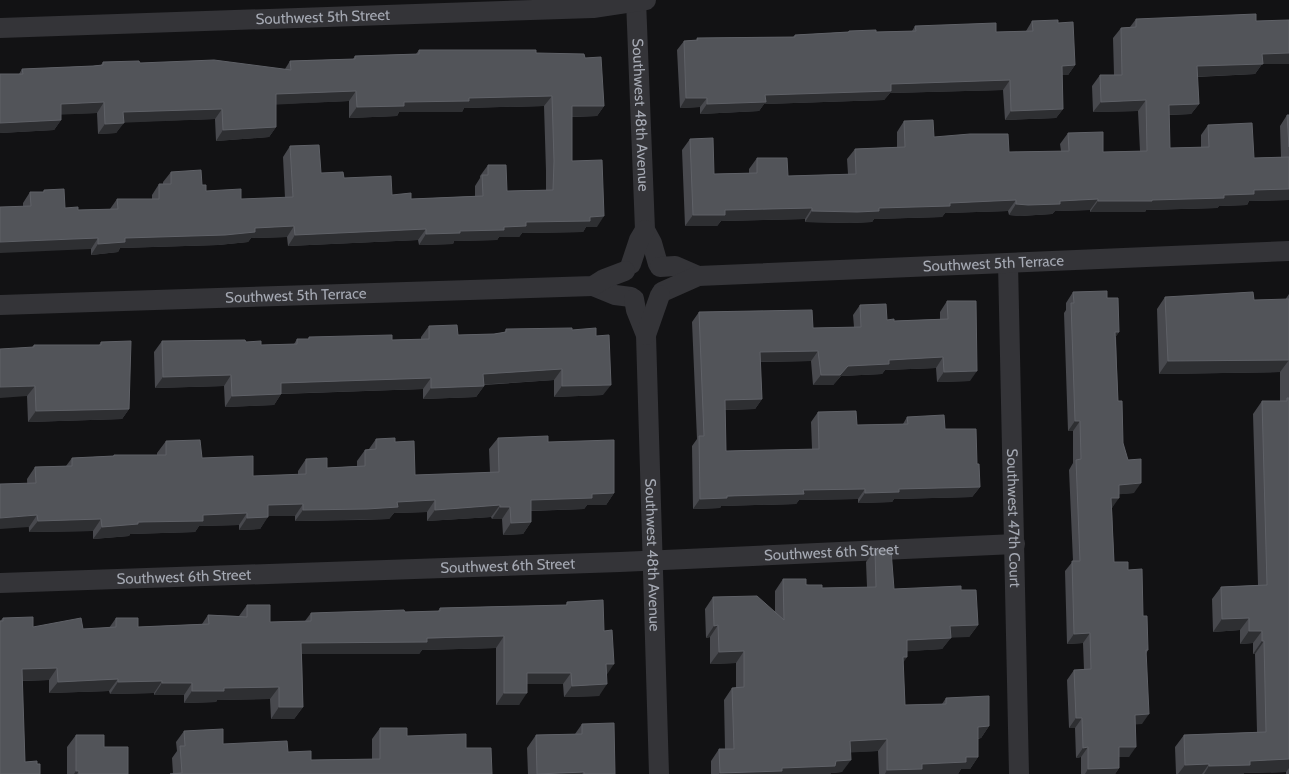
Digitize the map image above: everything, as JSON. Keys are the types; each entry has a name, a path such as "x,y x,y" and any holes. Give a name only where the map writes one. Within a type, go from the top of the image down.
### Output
{"street":[{"name":"Southwest 5th Street","path":"0,28 593,8 640,0"},
{"name":"Southwest 48th Avenue","path":"640,0 645,230 654,248 659,266"},
{"name":"Southwest 48th Avenue","path":"628,268 639,240 645,230"},
{"name":"Southwest 5th Terrace","path":"0,305 593,286 615,295 648,302 698,276 1289,251"},
{"name":"Southwest 5th Terrace","path":"593,286 604,279 644,260 659,266 675,266 698,276"},
{"name":"Southwest 47th Court","path":"1008,263 1019,774"},
{"path":"659,266 663,271 665,282 661,294"},
{"path":"628,268 623,282 624,288 633,298"},
{"name":"Southwest 48th Avenue","path":"659,774 654,560 646,335 661,294"},
{"name":"Southwest 48th Avenue","path":"633,298 639,320 646,335"},
{"name":"Southwest 6th Street","path":"0,583 654,560 1014,544"}],"building":[{"path":"1256,14 1256,21 1289,20 1289,53 1262,54 1263,64 1197,66 1199,104 1169,105 1170,148 1209,147 1208,125 1252,123 1254,158 1289,157 1289,189 1254,190 1254,194 1224,195 1224,198 1152,201 1098,201 1098,199 1060,201 1060,204 1028,205 1016,204 1016,200 950,203 950,206 879,208 879,211 812,211 812,208 725,210 725,215 693,215 690,139 713,138 714,174 757,173 757,158 787,158 788,176 856,174 855,149 905,147 904,121 933,120 934,137 970,134 1008,134 1009,152 1069,151 1068,133 1103,132 1103,152 1147,151 1146,100 1101,102 1100,75 1122,75 1121,28 1136,27 1136,19"},
{"path":"1058,20 1058,23 1073,22 1075,65 1062,66 1063,109 1011,111 1010,80 891,84 891,91 765,95 766,102 707,104 707,98 686,98 684,41 698,40 697,38 795,37 795,35 876,30 876,32 916,31 915,26 996,23 996,32 1033,31 1032,21"},
{"path":"419,50 536,50 536,53 584,54 585,58 601,57 604,106 572,106 572,161 602,160 604,216 590,217 590,221 526,222 526,226 504,227 504,230 460,231 460,233 426,234 426,229 295,235 294,226 255,228 255,232 225,235 125,238 125,242 98,244 98,238 0,242 0,207 31,206 30,192 44,192 44,190 64,189 65,208 78,207 78,210 118,209 117,199 159,199 159,184 171,184 171,172 201,170 202,185 206,185 206,191 241,189 241,199 293,197 290,146 319,145 321,173 343,172 344,178 391,176 392,195 411,193 411,199 483,196 482,175 488,175 488,165 506,165 507,191 553,190 554,161 552,96 469,98 469,101 404,102 404,106 357,107 356,91 276,94 276,127 223,130 222,109 123,112 124,123 105,124 104,102 61,104 61,120 0,123 0,74 23,74 22,69 93,66 103,65 103,62 139,61 140,63 214,60 291,70 290,61 355,59 355,56 419,54"},
{"path":"1287,115 1289,115 1289,147"},
{"path":"1107,291 1107,298 1118,298 1119,332 1115,332 1118,401 1122,401 1123,443 1128,460 1141,459 1141,483 1119,485 1119,498 1111,498 1114,562 1128,562 1128,570 1142,569 1143,616 1147,616 1148,650 1146,650 1149,714 1135,715 1136,747 1119,747 1119,768 1088,769 1088,747 1083,748 1082,718 1076,718 1074,670 1091,669 1090,633 1074,634 1072,561 1080,561 1076,460 1081,459 1080,421 1075,421 1071,303 1074,303 1073,292"},
{"path":"1253,292 1254,300 1289,299 1289,360 1168,361 1165,297"},
{"path":"947,301 976,301 977,371 944,372 943,357 889,360 889,364 848,366 840,375 821,375 818,351 760,352 762,399 725,400 726,451 819,449 818,412 856,411 857,425 908,424 907,417 944,415 945,429 976,429 977,464 979,464 980,487 899,489 899,492 865,493 865,489 803,490 804,494 727,496 727,498 700,499 699,436 704,436 699,312 812,310 813,328 861,327 860,305 886,304 887,320 948,319"},
{"path":"457,325 458,335 494,334 506,332 506,329 572,328 572,330 596,328 596,336 609,335 611,385 562,386 562,369 483,374 484,386 431,388 431,378 281,383 281,394 232,396 231,375 163,377 162,341 245,340 246,342 261,341 261,345 297,344 297,339 309,339 309,337 392,335 392,340 429,339 429,326"},
{"path":"131,341 129,409 36,411 35,386 0,387 0,349 34,347 34,345 101,345 101,342"},
{"path":"1287,398 1289,398 1289,759 1250,761 1250,765 1185,765 1184,735 1266,732 1264,641 1262,641 1262,631 1249,631 1249,618 1222,619 1221,587 1267,585 1262,401 1287,401"},
{"path":"548,436 548,442 614,440 614,493 592,494 592,498 531,500 531,522 511,523 510,507 500,507 500,505 435,510 435,500 397,502 398,507 367,509 303,510 303,504 268,505 268,517 247,518 247,513 203,515 203,521 138,522 138,524 102,527 101,519 38,521 37,515 0,518 0,484 36,483 35,467 72,466 72,458 114,455 166,455 166,441 200,440 202,458 253,456 253,476 306,474 306,459 327,458 327,468 365,466 365,450 376,449 376,439 395,438 395,442 414,441 415,475 499,472 498,438"},
{"path":"875,550 891,550 894,589 961,586 961,590 976,590 978,625 950,626 951,638 907,640 907,657 903,657 905,705 946,704 946,698 989,696 989,726 978,727 978,757 966,757 966,762 922,764 922,769 887,770 887,739 850,741 851,760 836,761 835,766 782,768 782,771 720,773 719,749 734,749 732,688 744,687 744,651 719,652 718,625 714,626 713,597 757,596 784,620 783,579 806,579 806,585 822,585 822,588 876,587"},
{"path":"603,600 604,631 612,630 614,664 606,664 607,684 572,686 571,673 527,673 527,693 504,693 504,636 427,638 427,642 301,643 303,707 279,707 279,687 224,688 224,691 192,691 192,683 162,683 162,681 118,682 118,679 58,682 57,668 22,669 25,762 37,761 37,764 40,764 40,774 0,774 0,621 3,621 3,618 33,617 33,627 81,618 83,629 116,627 116,618 138,618 138,627 209,624 208,615 247,617 247,605 270,605 270,622 311,621 311,613 404,610 405,612 440,611 440,608 567,605 567,602"},
{"path":"614,723 615,774 584,774 584,772 537,774 536,735 582,734 582,724"},
{"path":"380,728 407,728 407,736 466,734 466,748 491,748 492,774 170,774 182,773 180,746 185,746 184,731 223,729 223,744 287,741 288,752 311,751 311,760 380,759"},
{"path":"76,735 104,735 104,747 128,747 128,774 79,774 79,771 76,771"}]}
